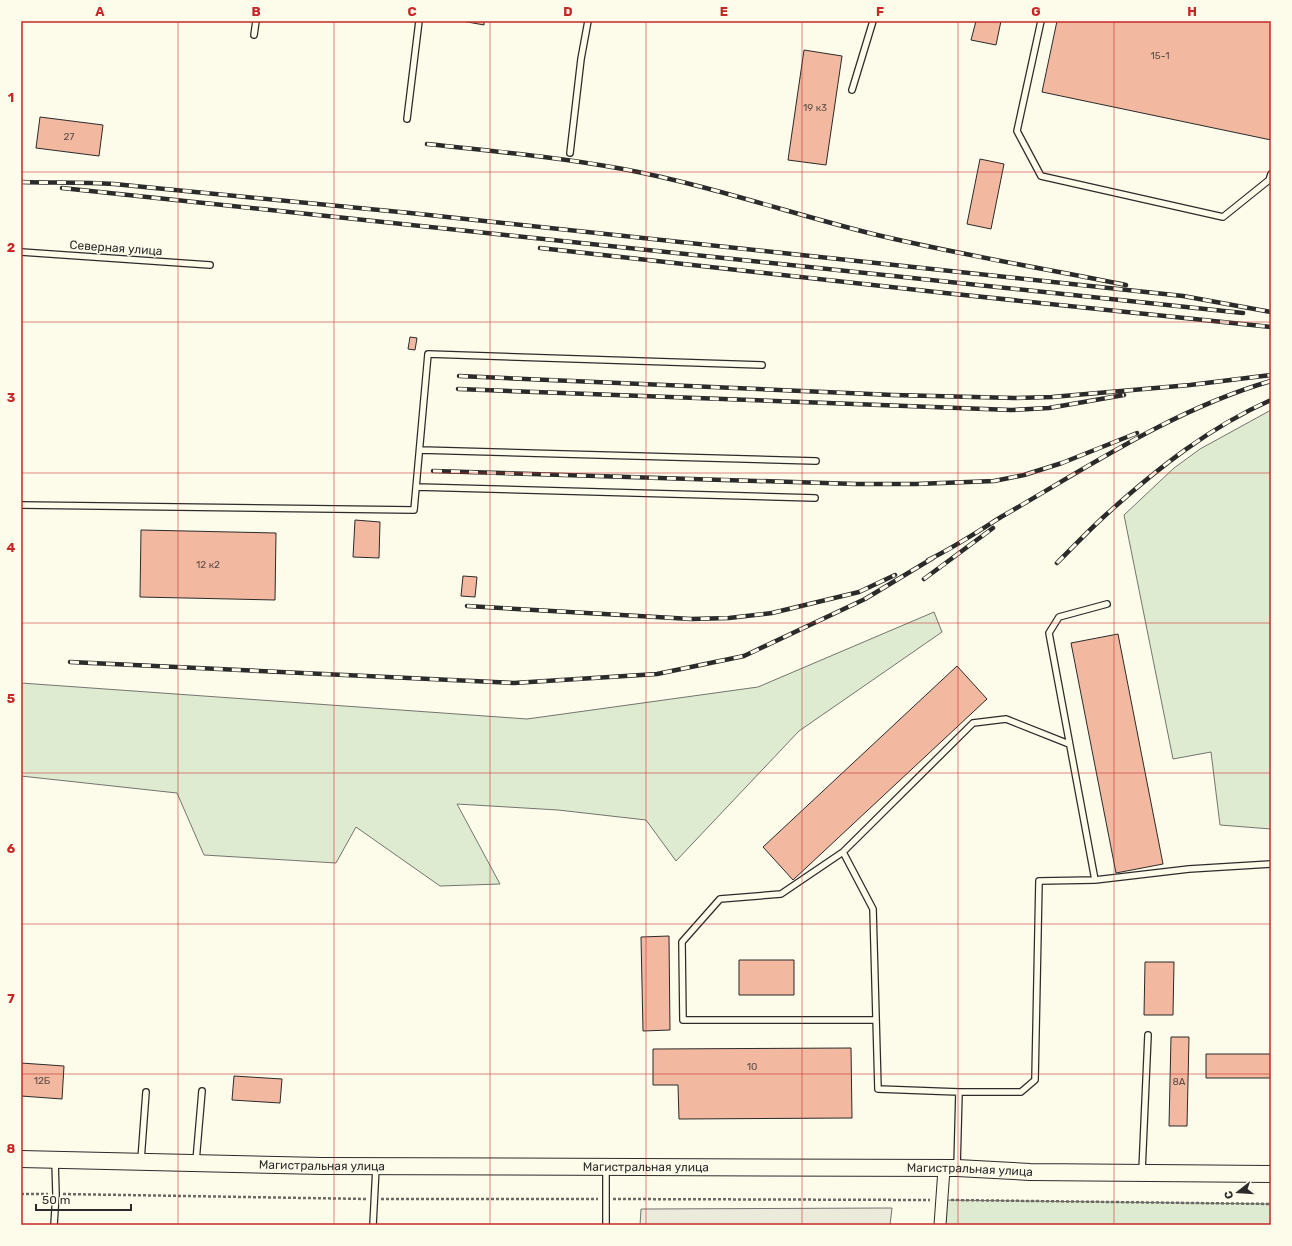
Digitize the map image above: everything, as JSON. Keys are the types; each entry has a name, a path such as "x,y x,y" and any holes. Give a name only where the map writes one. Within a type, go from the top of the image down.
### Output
{"street":[{"name":"Магистральная улица","path":"21,1159 376,1166 606,1166 950,1169 1030,1172 1271,1174"},
{"path":"940,1225 942,1200 950,1169"}],"lane":[{"path":"254,35 256,21"},
{"path":"407,119 419,21"},
{"path":"570,153 581,59 588,21"},
{"path":"852,90 873,21"},
{"path":"1041,21 1017,131 1041,176 1223,217 1270,180 1271,174"},
{"name":"Северная улица","path":"21,252 210,265"},
{"path":"21,505 414,510 428,354 762,365"},
{"path":"420,450 816,461"},
{"path":"416,487 815,498"},
{"path":"1095,880 1049,633 1059,617 1107,604"},
{"path":"876,1020 683,1020 682,942 720,899 781,894 843,852 973,722 1006,719 1069,744"},
{"path":"843,852 873,909 878,1089 959,1092 1021,1092 1035,1080 1039,881 1095,880 1189,869 1271,864"},
{"path":"1142,1173 1148,1035"},
{"path":"196,1163 202,1091"},
{"path":"141,1161 146,1092"},
{"path":"950,1169 959,1092"},
{"path":"54,1225 56,1194 55,1159"},
{"path":"373,1225 376,1166"},
{"path":"606,1166 606,1225"}],"path":[{"path":"21,1194 374,1199 942,1200 1271,1204"}],"green space":[{"path":"1271,410 1271,829 1220,825 1211,752 1173,759 1124,515 1174,468 1200,449"},
{"path":"934,612 942,632 799,731 676,861 646,820 558,810 457,804 500,884 440,886 356,827 336,863 204,855 177,793 21,776 21,683 527,719 758,687"},
{"path":"942,1200 1271,1204 1271,1225 940,1225"}],"shaded area":[{"path":"892,1208 890,1225 640,1225 641,1209"}],"building":[{"path":"462,21 484,21 484,25"},
{"path":"976,21 1001,21 996,45 971,40"},
{"path":"1057,21 1271,21 1271,140 1042,92"},
{"path":"804,50 842,56 826,165 788,160"},
{"path":"40,117 103,125 99,156 36,148"},
{"path":"980,159 1004,164 991,229 967,224"},
{"path":"410,337 417,338 415,350 408,349"},
{"path":"355,520 380,522 379,558 353,557"},
{"path":"141,530 276,533 275,600 140,597"},
{"path":"463,576 477,577 475,597 461,596"},
{"path":"1118,634 1163,864 1116,873 1071,643"},
{"path":"957,666 987,699 793,880 763,847"},
{"path":"669,936 670,1030 643,1031 641,937"},
{"path":"739,960 794,960 794,995 739,995"},
{"path":"1145,962 1174,962 1173,1015 1144,1015"},
{"path":"1171,1037 1189,1037 1187,1126 1169,1126"},
{"path":"851,1048 852,1118 679,1119 678,1085 653,1085 653,1049"},
{"path":"1206,1054 1271,1054 1271,1078 1206,1078"},
{"path":"21,1063 64,1066 62,1099 21,1096"},
{"path":"234,1076 282,1079 280,1103 232,1100"}],"railway":[{"path":"427,144 550,158 623,169 686,183 873,234 1126,285"},
{"path":"21,182 114,184 410,213 1183,296 1271,312"},
{"path":"62,188 1243,313"},
{"path":"540,248 945,293 1271,327"},
{"path":"459,376 893,395 1015,398 1052,397 1190,385 1271,375"},
{"path":"928,560 956,545 1099,459 1166,423 1200,407 1271,381"},
{"path":"458,389 1011,410 1049,408 1124,395"},
{"path":"1057,563 1109,512 1166,464 1227,423 1271,400"},
{"path":"433,471 856,484 916,484 994,481 1024,475 1062,463 1137,433"},
{"path":"924,579 993,528"},
{"path":"70,662 514,683 657,674 744,656 865,599 933,558"},
{"path":"467,606 691,619 729,618 772,613 859,592 895,575"}]}
